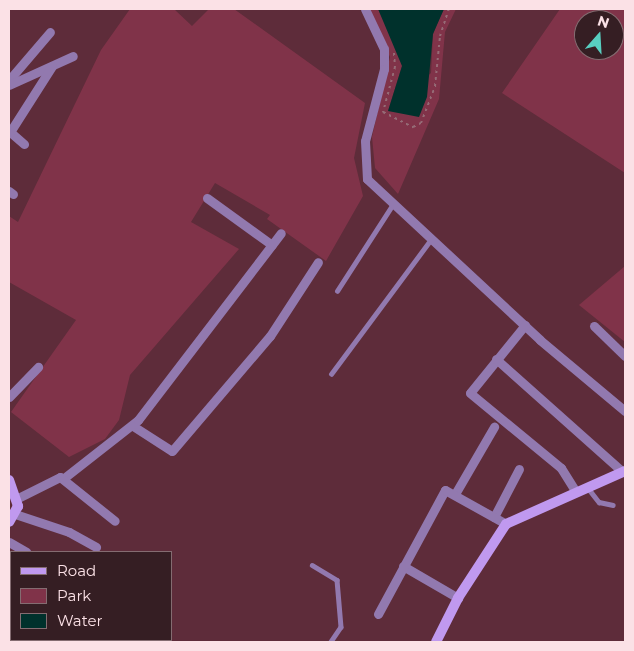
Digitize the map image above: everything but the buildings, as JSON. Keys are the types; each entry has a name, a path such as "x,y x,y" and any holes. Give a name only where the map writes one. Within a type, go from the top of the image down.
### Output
{"street":[{"path":"365,9 384,49 384,69 365,141 367,179 433,237 524,325 625,411"},
{"path":"9,80 50,32"},
{"path":"9,85 73,56"},
{"path":"24,144 10,135 52,66"},
{"path":"207,198 272,245"},
{"path":"64,478 133,426 282,233"},
{"path":"133,426 172,451 270,336 318,262"},
{"path":"524,325 470,393 561,468 576,492"},
{"path":"594,326 625,356"},
{"path":"436,642 458,598 506,524 624,472 496,359"},
{"path":"9,397 38,367"},
{"path":"455,494 494,427"},
{"path":"494,517 519,469"},
{"path":"96,547 69,532 12,518 18,498 54,477 64,478 114,521"},
{"path":"9,480 18,498"},
{"path":"378,614 442,493 455,494 506,524"},
{"path":"9,542 24,551"},
{"path":"403,566 458,598"}],"lane":[{"path":"337,292 394,202"},
{"path":"331,374 433,237"},
{"path":"588,488 599,502 613,505"},
{"path":"312,565 337,580 341,626 331,642"}],"path":[{"path":"389,43 395,66 383,112 413,127 421,123 435,86 440,36 449,9"}],"green space":[{"path":"130,9 174,9 192,26 209,9 234,9 365,103 354,158 363,196 326,261 267,219 270,215 215,183 191,222 239,249 130,375 119,420 105,439 69,457 11,412 76,320 9,282 9,216 18,222 101,50"},
{"path":"368,9 378,9 400,52 402,66 388,111 431,73 433,34 444,9 456,9 445,32 439,99 398,194 375,168 372,137 390,57"},
{"path":"560,9 625,9 625,173 502,93"},
{"path":"625,266 625,342 579,305"}],"water":[{"path":"378,9 444,9 433,34 427,97 419,117 388,111 402,66"}]}
